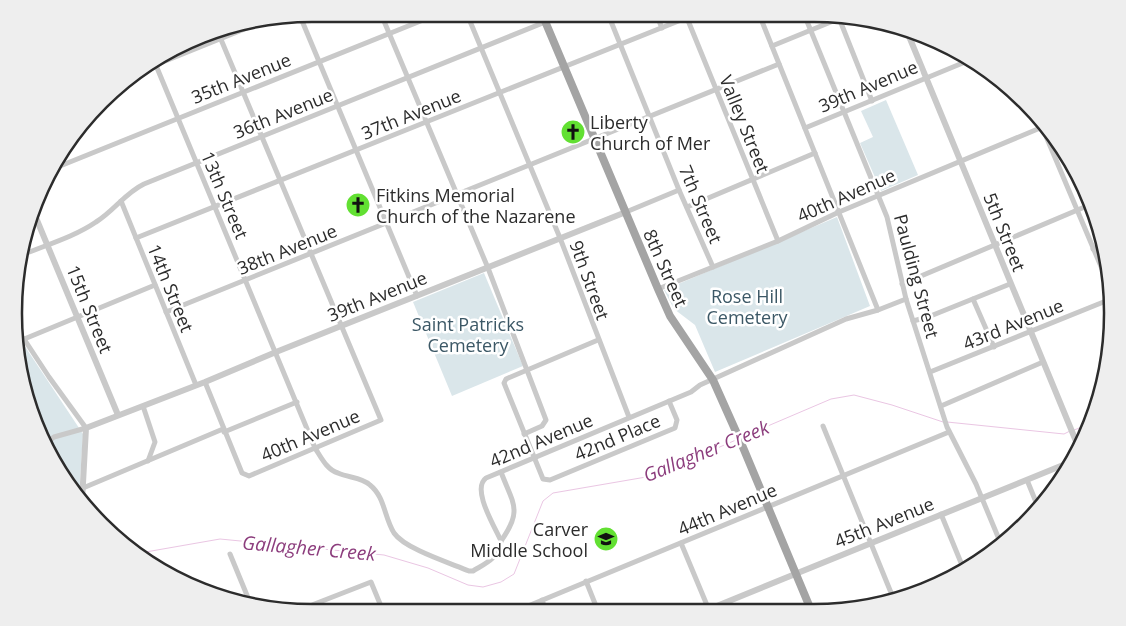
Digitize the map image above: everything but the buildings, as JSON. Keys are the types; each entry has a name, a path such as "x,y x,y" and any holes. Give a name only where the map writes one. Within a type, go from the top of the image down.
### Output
{"main road":[{"name":"8th Street","path":"546,22 670,316 713,380 742,444 808,604"}],"street":[{"path":"384,22 488,268 546,420 542,426 524,434"},
{"name":"35th Avenue","path":"63,164 417,22"},
{"name":"9th Street","path":"470,22 560,238 629,417"},
{"name":"36th Avenue","path":"29,252 95,223 133,190 196,162 480,48 535,22"},
{"name":"7th Street","path":"611,22 679,190 713,267"},
{"path":"659,22 662,28"},
{"name":"37th Avenue","path":"136,238 677,22"},
{"name":"Valley Street","path":"689,22 778,241"},
{"path":"762,22 878,310"},
{"name":"Paulding Street","path":"808,22 887,217 906,299 948,429 982,498 998,537"},
{"path":"303,23 417,296"},
{"path":"772,46 828,23"},
{"path":"844,24 872,101"},
{"path":"185,52 220,38 342,326"},
{"name":"5th Street","path":"910,40 1075,439"},
{"name":"39th Avenue","path":"805,128 962,63"},
{"name":"38th Avenue","path":"166,312 779,64"},
{"name":"13th Street","path":"157,68 315,448"},
{"name":"40th Avenue","path":"658,289 778,241 839,212 1036,128"},
{"path":"1052,149 1099,263"},
{"path":"687,208 815,153"},
{"name":"39th Avenue","path":"86,428 679,190"},
{"name":"14th Street","path":"121,201 196,385"},
{"path":"902,284 1083,208"},
{"name":"15th Street","path":"38,221 118,416"},
{"path":"913,321 1010,284"},
{"path":"143,406 155,442 148,461 83,488 86,428 24,339 155,286"},
{"name":"42nd Avenue","path":"501,541 481,496 482,481 534,457 670,401 846,319 878,310 906,299"},
{"path":"973,299 994,346"},
{"name":"43rd Avenue","path":"930,372 1103,302"},
{"name":"40th Avenue","path":"224,431 242,473 249,476 382,420 342,326"},
{"path":"534,457 504,383 506,379 598,340"},
{"path":"941,406 1043,362"},
{"path":"204,382 224,431"},
{"name":"42nd Place","path":"534,457 543,478 550,480 675,428 677,420 670,401"},
{"name":"40th Avenue","path":"148,461 297,402"},
{"path":"823,426 891,593"},
{"path":"51,439 86,428"},
{"name":"44th Avenue","path":"533,604 844,475 948,429"},
{"path":"315,448 328,466 336,473 364,480 372,486 380,498 394,532 400,540 430,555 473,571 495,557 501,541 512,526 515,509 501,472"},
{"name":"45th Avenue","path":"724,604 1060,466"},
{"path":"1027,480 1035,500"},
{"path":"942,514 961,563"},
{"path":"681,543 706,604"},
{"path":"230,554 247,596"},
{"path":"315,604 371,582 380,604"},
{"path":"586,582 595,604"},
{"path":"542,600 543,604"}],"green space":[{"path":"886,100 918,175 881,191 860,143 873,137 861,111"},
{"name":"Rose Hill Cemetery","path":"837,217 870,306 715,372 695,325 674,309 664,290"},
{"name":"Saint Patricks Cemetery","path":"484,273 523,366 452,396 413,302"},
{"path":"24,346 83,434 80,486 61,458 45,424 32,388"}],"waterway":[{"name":"Gallagher Creek","path":"742,437 831,399 854,395 943,422"},
{"name":"Gallagher Creek","path":"947,422 1064,434 1070,431"},
{"name":"Gallagher Creek","path":"1074,430 1079,428"},
{"name":"Gallagher Creek","path":"148,552 220,539 384,555 428,568 468,585 483,587 501,582 514,574 543,501 553,493 652,476 736,440"}],"place":[{"name":"Liberty Church of Mer","path":"573,132"},
{"name":"Fitkins Memorial Church of the Nazarene","path":"358,205"},
{"name":"Carver Middle School","path":"606,539"}]}
